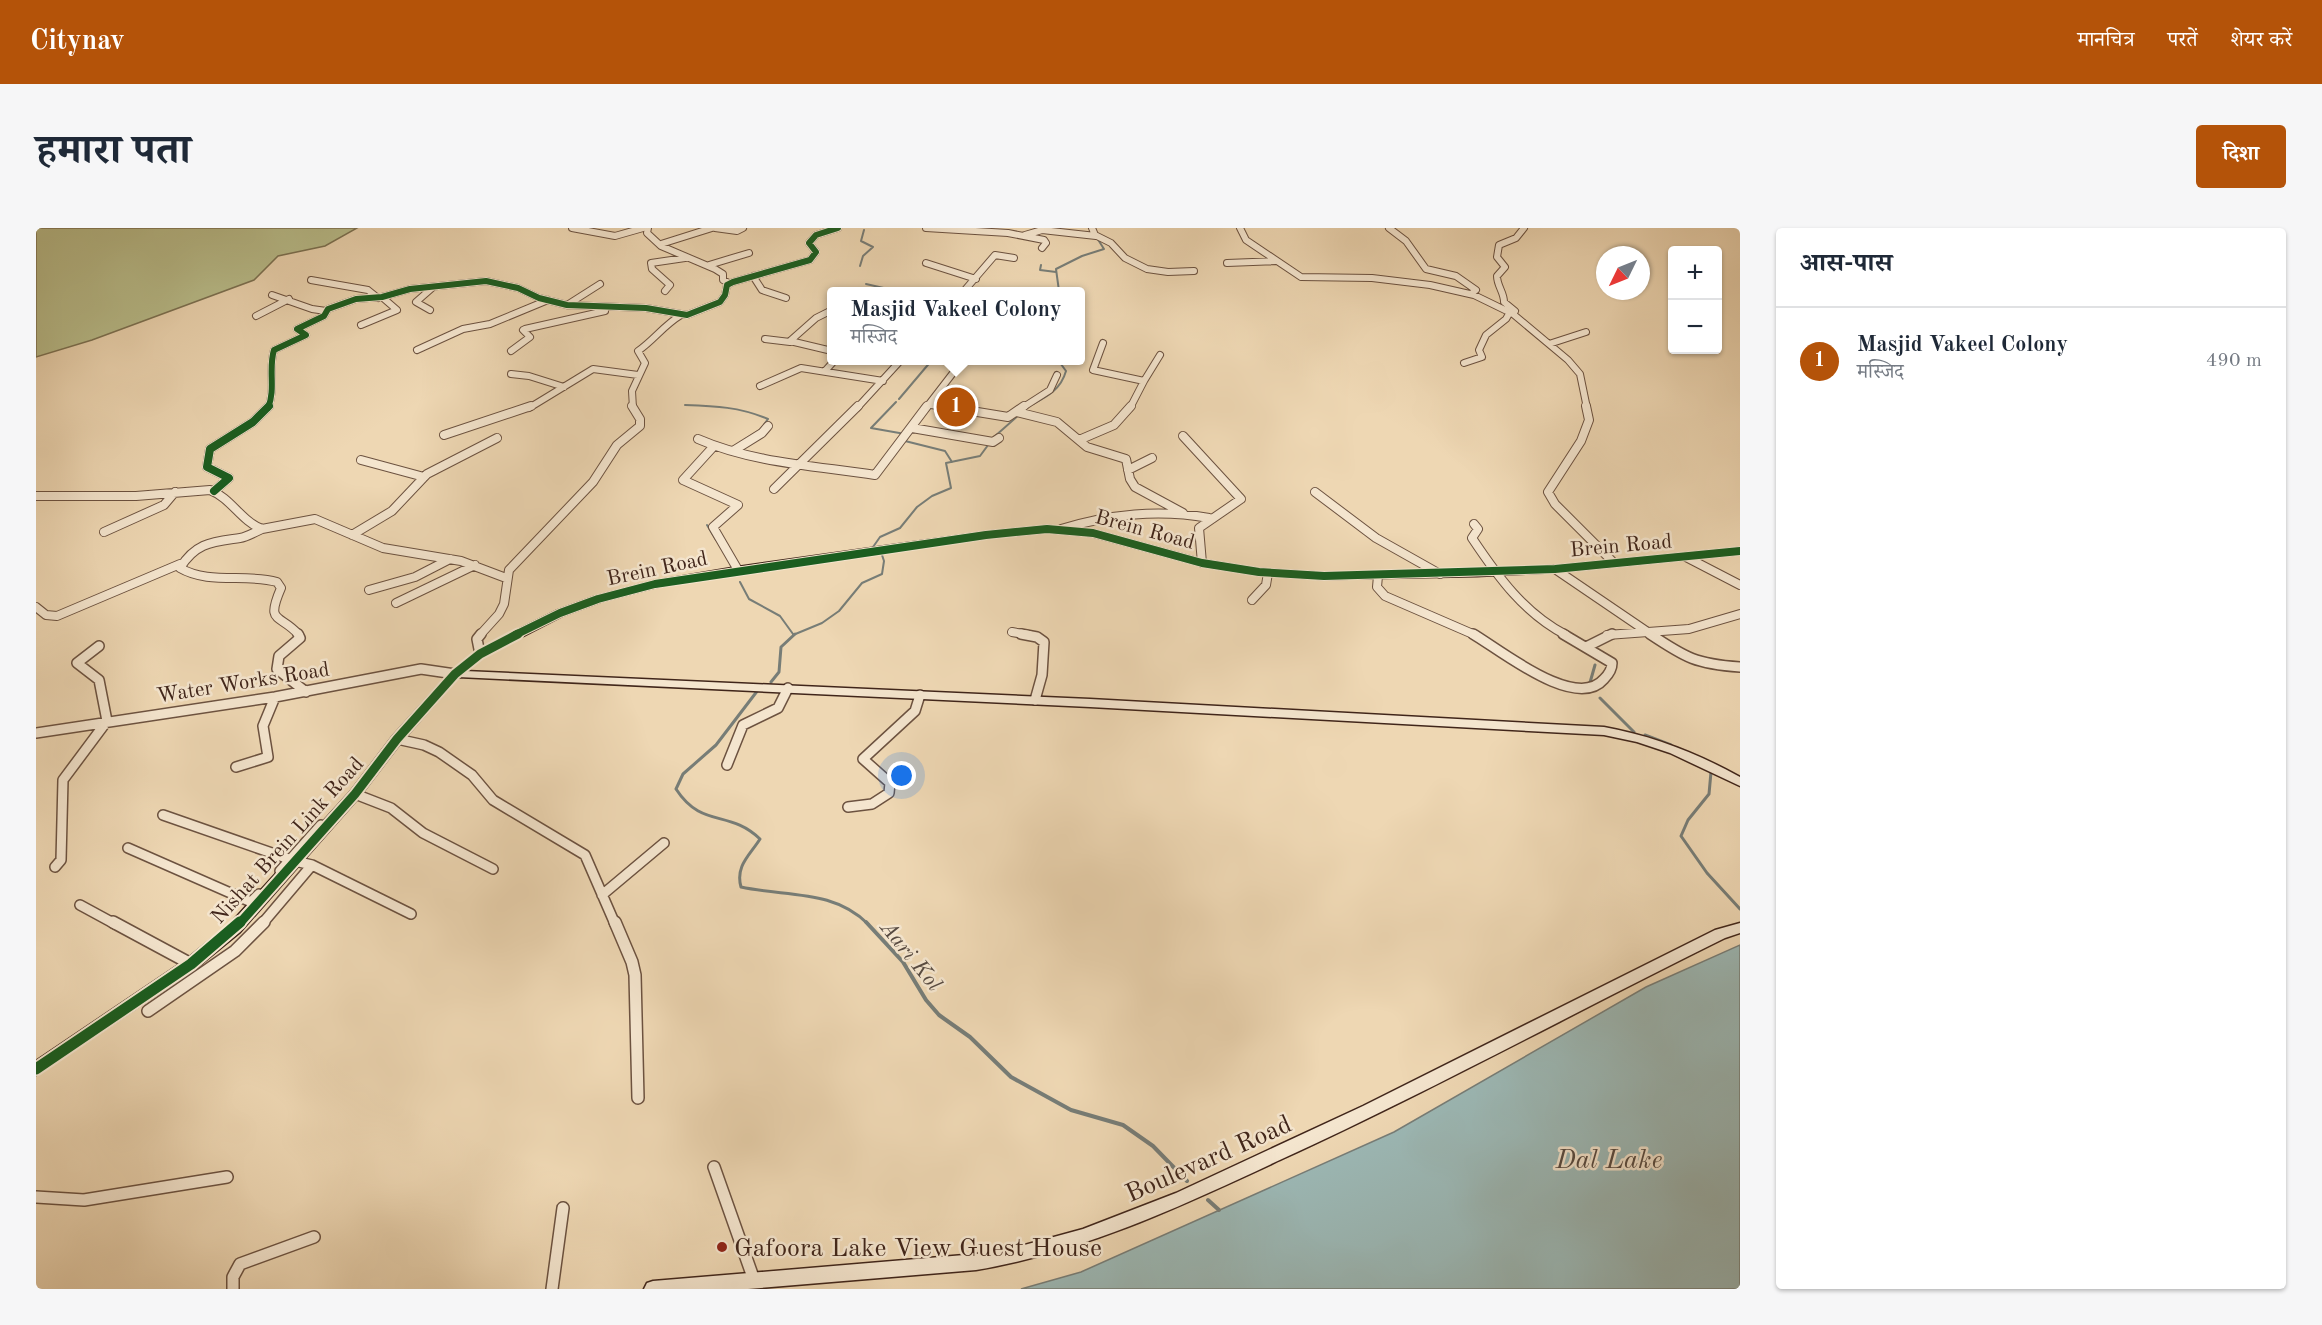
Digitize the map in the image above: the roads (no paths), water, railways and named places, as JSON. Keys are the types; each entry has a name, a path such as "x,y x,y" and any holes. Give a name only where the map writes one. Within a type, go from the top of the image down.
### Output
{"street":[{"path":"572,228 617,236 643,228"},
{"path":"648,228 648,236 687,258 721,272 723,280 729,283 805,263 816,252 809,243 812,238 838,228"},
{"path":"662,244 713,228 737,231 743,228"},
{"path":"926,228 1025,236 1046,242 1042,248"},
{"path":"1092,228 1096,236"},
{"path":"1240,228 1246,240 1300,277 1381,279 1470,294 1510,312 1577,369 1589,420 1581,441 1550,486 1549,495 1614,562"},
{"path":"1389,228 1406,241 1426,269 1445,272 1461,279 1476,290 1470,294"},
{"path":"1518,318 1518,314 1503,300 1503,292 1497,283 1497,276 1505,270 1497,256 1499,245 1516,238 1524,228"},
{"path":"1025,236 1042,230 1096,236 1111,243 1125,258 1147,268 1168,272 1194,271"},
{"path":"709,266 749,253"},
{"path":"968,287 995,255 1014,258"},
{"path":"665,291 670,285 652,269 651,263 687,258"},
{"path":"1227,263 1263,264 1276,261"},
{"path":"926,263 976,279"},
{"path":"753,276 762,291 786,297"},
{"path":"311,280 368,290 397,310 361,325"},
{"path":"272,294 312,309 326,311 356,299 380,297 410,289 486,281 518,288 567,305 655,309 681,315 696,313 720,302 729,283"},
{"path":"567,305 600,284"},
{"path":"430,310 416,302 432,288"},
{"path":"256,316 289,299"},
{"path":"417,350 464,329 490,324 548,300"},
{"path":"511,351 530,337 523,330 525,329 616,308"},
{"path":"36,496 135,496 214,491 229,478 207,467 207,454 210,449 254,422 266,410 272,397 270,370 274,351 306,335 297,329 324,316 327,314 326,311"},
{"path":"790,342 816,318 827,312"},
{"path":"1464,363 1482,357 1479,350 1483,340 1510,312"},
{"path":"480,654 477,639 501,611 507,595 506,578 515,561 599,474 617,445 640,426 640,420 632,407 638,375 645,363 638,350 656,338 667,323 681,315"},
{"path":"1549,345 1586,332"},
{"path":"765,339 827,350"},
{"path":"1103,343 1094,370 1144,381"},
{"path":"1079,440 1122,421 1131,409 1160,355"},
{"path":"825,371 830,365"},
{"path":"774,489 838,427 897,365"},
{"path":"698,439 732,451 798,464 875,475 959,365"},
{"path":"444,435 519,412 593,369 638,375"},
{"path":"760,386 798,369 883,381"},
{"path":"511,374 521,373 564,387"},
{"path":"931,405 1005,417 1017,412 1050,390 1057,375"},
{"path":"1017,412 1057,422 1093,449 1126,459 1133,484 1138,490 1183,513"},
{"path":"732,451 765,431 768,426"},
{"path":"912,428 984,441 996,440"},
{"path":"1183,436 1241,497 1237,504 1209,518 1198,530 1202,563"},
{"path":"352,535 392,511 424,477 497,438"},
{"path":"714,446 683,480 738,505 713,527 738,570"},
{"path":"1128,470 1152,458"},
{"path":"362,460 424,477"},
{"path":"214,491 254,526 262,529"},
{"path":"104,532 164,505 175,492"},
{"path":"1315,492 1376,538 1440,574"},
{"path":"1061,529 1103,518 1139,513 1183,513 1209,518"},
{"path":"36,607 46,615 57,616 180,564 195,550 213,541 242,538 262,529 315,519 395,552 450,559 475,565 506,578"},
{"path":"1378,576 1377,587 1385,596 1466,630 1524,668 1562,684 1579,688 1599,684 1612,668 1608,660 1540,620 1494,572 1472,537 1478,529 1474,524"},
{"name":"Brein Road","path":"455,674 480,654 560,613 598,598 655,584 738,570 986,535 1061,529 1093,533 1202,563 1268,573 1378,576 1555,569 1740,551"},
{"path":"1686,557 1740,585"},
{"path":"369,590 415,577 450,559"},
{"path":"180,564 183,571 195,576 254,577 277,582 281,588 272,608 285,626 298,633 300,638 279,656 277,669 306,692"},
{"path":"396,603 475,565"},
{"path":"1555,569 1692,660 1722,668 1740,667"},
{"path":"1252,600 1266,585 1268,573"},
{"path":"1586,647 1610,634 1689,629 1740,614"},
{"path":"1012,632 1037,637 1044,642 1042,675 1035,700"},
{"path":"55,867 61,860 63,780 106,721 99,680 77,663 99,646"},
{"name":"Water Works Road","path":"36,732 306,692 421,669 455,674"},
{"path":"455,674 1035,700 1604,731 1640,737 1661,744 1740,782"},
{"name":"Nishat Brein Link Road","path":"36,1069 191,964 236,928 292,860 356,794 398,739 455,674"},
{"path":"727,765 743,724 778,708 788,688"},
{"path":"848,807 872,804 889,793 890,783 863,759 915,711 919,705 920,695"},
{"path":"236,767 268,757 263,726 275,697"},
{"path":"398,739 424,745 439,752 472,775 493,800 580,850 588,859 632,962 635,975 638,1098"},
{"path":"356,794 391,808 423,833 493,869"},
{"path":"163,815 312,866 411,914"},
{"path":"602,895 664,843"},
{"path":"128,848 251,902 292,860"},
{"path":"148,1011 235,951 312,866"},
{"path":"80,905 191,964"},
{"name":"Boulevard Road","path":"653,1289 976,1262 1014,1257 1089,1236 1131,1221 1336,1128 1599,993 1720,934 1740,928"},
{"path":"714,1167 754,1280"},
{"path":"36,1197 84,1200 226,1177"},
{"path":"552,1289 563,1208"},
{"path":"233,1289 233,1277 240,1264 314,1237"}],"water":[{"name":"Dal Lake","path":"1740,945 1740,1289 1021,1289 1081,1272 1394,1132 1646,987"}],"waterway":[{"path":"860,266 863,256 873,247 861,241 864,230"},
{"name":"Aari Kol","path":"1058,287 1056,269 1082,256 1104,249 1097,238"},
{"path":"1041,265 1040,270 1056,272"},
{"path":"866,284 879,287"},
{"path":"899,399 928,365"},
{"name":"Aari Kol","path":"1033,404 1049,395 1061,383 1066,371 1062,365"},
{"path":"896,402 871,428 905,434"},
{"path":"685,405 737,410 768,419 761,429 744,440"},
{"name":"Aari Kol","path":"952,462 980,456 994,437 1020,414"},
{"path":"905,441 945,451 952,462"},
{"name":"Aari Kol","path":"873,547 880,537 900,528 917,507 932,496 951,488 946,463 952,462"},
{"path":"707,525 716,540"},
{"name":"Aari Kol","path":"795,634 822,623 839,611 862,583 882,574 884,561 881,552"},
{"path":"740,582 749,599 780,616 793,634"},
{"name":"Aari Kol","path":"771,682 779,672 781,647 795,634"},
{"path":"1589,686 1595,665"},
{"name":"Aari Kol","path":"758,690 716,745 683,774 676,789 696,809 737,824 760,839 742,867 741,887 824,900 840,905 867,924"},
{"path":"1600,698 1634,732"},
{"path":"1645,735 1671,745"},
{"path":"1711,772 1709,794 1688,820 1681,836 1707,873 1740,909"},
{"name":"Aari Kol","path":"867,924 903,962 926,1000 939,1015 970,1037 1011,1077 1071,1110 1123,1125 1153,1146 1187,1181"},
{"path":"1208,1200 1219,1210"}],"place":[{"name":"Masjid Vakeel Colony","path":"956,407"},
{"name":"Gafoora Lake View Guest House","path":"722,1247"}]}
